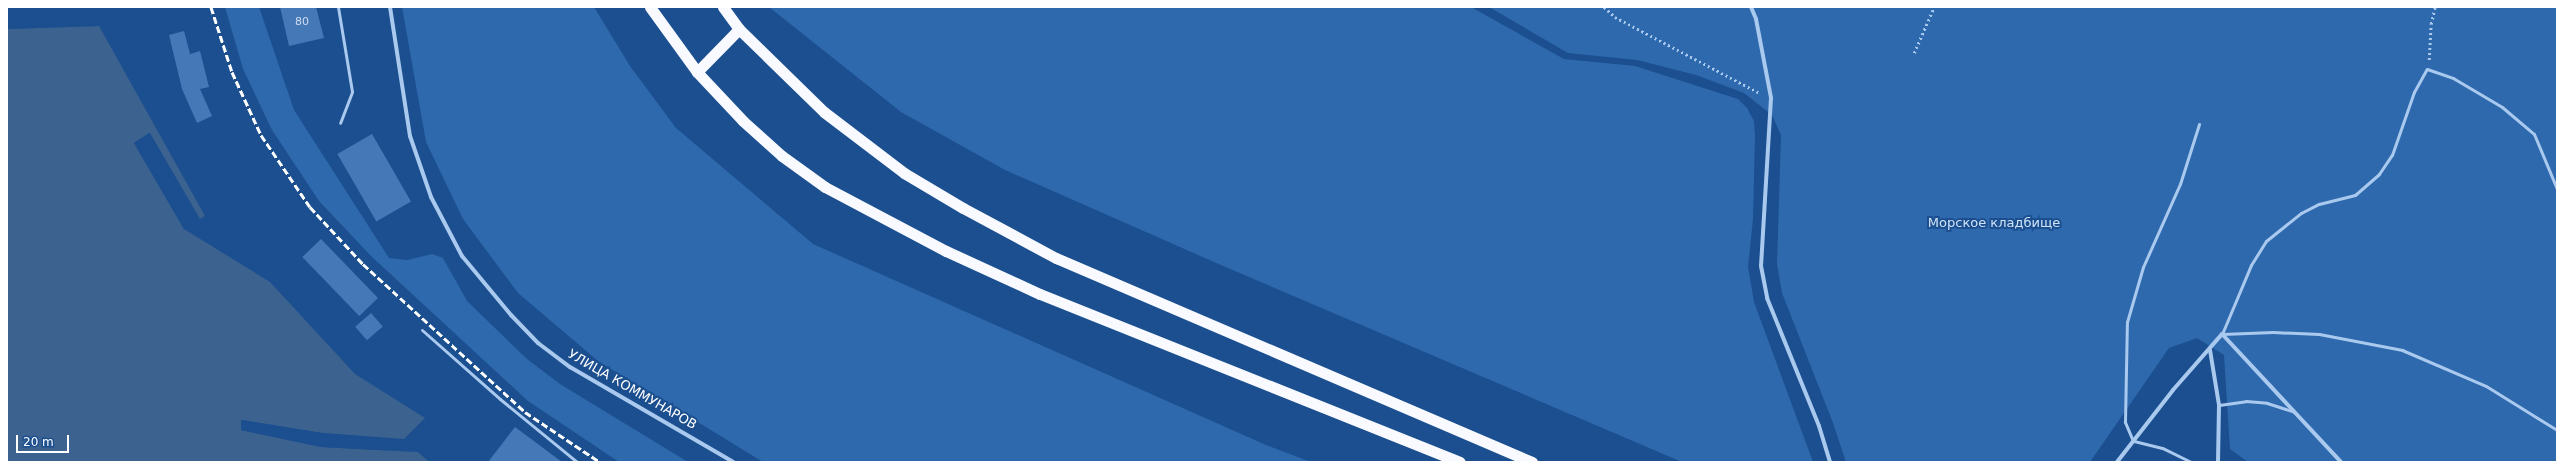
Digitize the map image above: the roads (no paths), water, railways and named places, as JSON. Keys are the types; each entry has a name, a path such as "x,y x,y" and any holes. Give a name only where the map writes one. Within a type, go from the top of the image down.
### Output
{"highway":[{"path":"650,7 697,72 743,121 782,156 825,187 880,218 1040,294 1442,458 1460,462"},
{"path":"723,7 739,29 824,112 904,173 963,208 1056,258 1532,462"},
{"path":"697,72 739,29"}],"street":[{"name":"УЛИЦА КОММУНАРОВ","path":"390,7 410,136 431,197 462,256 511,315 538,343 565,363 733,462"},
{"path":"1751,7 1756,19 1771,98 1761,266 1767,298 1819,426 1830,462"},
{"path":"2117,462 2173,390 2210,350 2222,334 2341,462"},
{"path":"2210,350 2219,404 2218,462"}],"lane":[{"path":"338,7 352,92 340,123"},
{"path":"2557,189 2534,134 2502,107 2453,78 2427,69 2414,92 2392,155 2379,174 2355,195 2319,204 2301,213 2266,241 2251,265 2222,334 2272,332 2319,334 2402,350 2486,386 2557,430"},
{"path":"2191,462 2162,448 2133,441 2125,422 2129,308 2143,267 2180,184 2199,124"},
{"path":"422,330 577,462"},
{"path":"2219,404 2246,401 2267,403 2296,412"}],"railway":[{"path":"211,7 232,72 261,135 310,207 363,264 525,412 600,462"}],"park label":[{"name":"Морское кладбище","path":"1994,223"}]}
